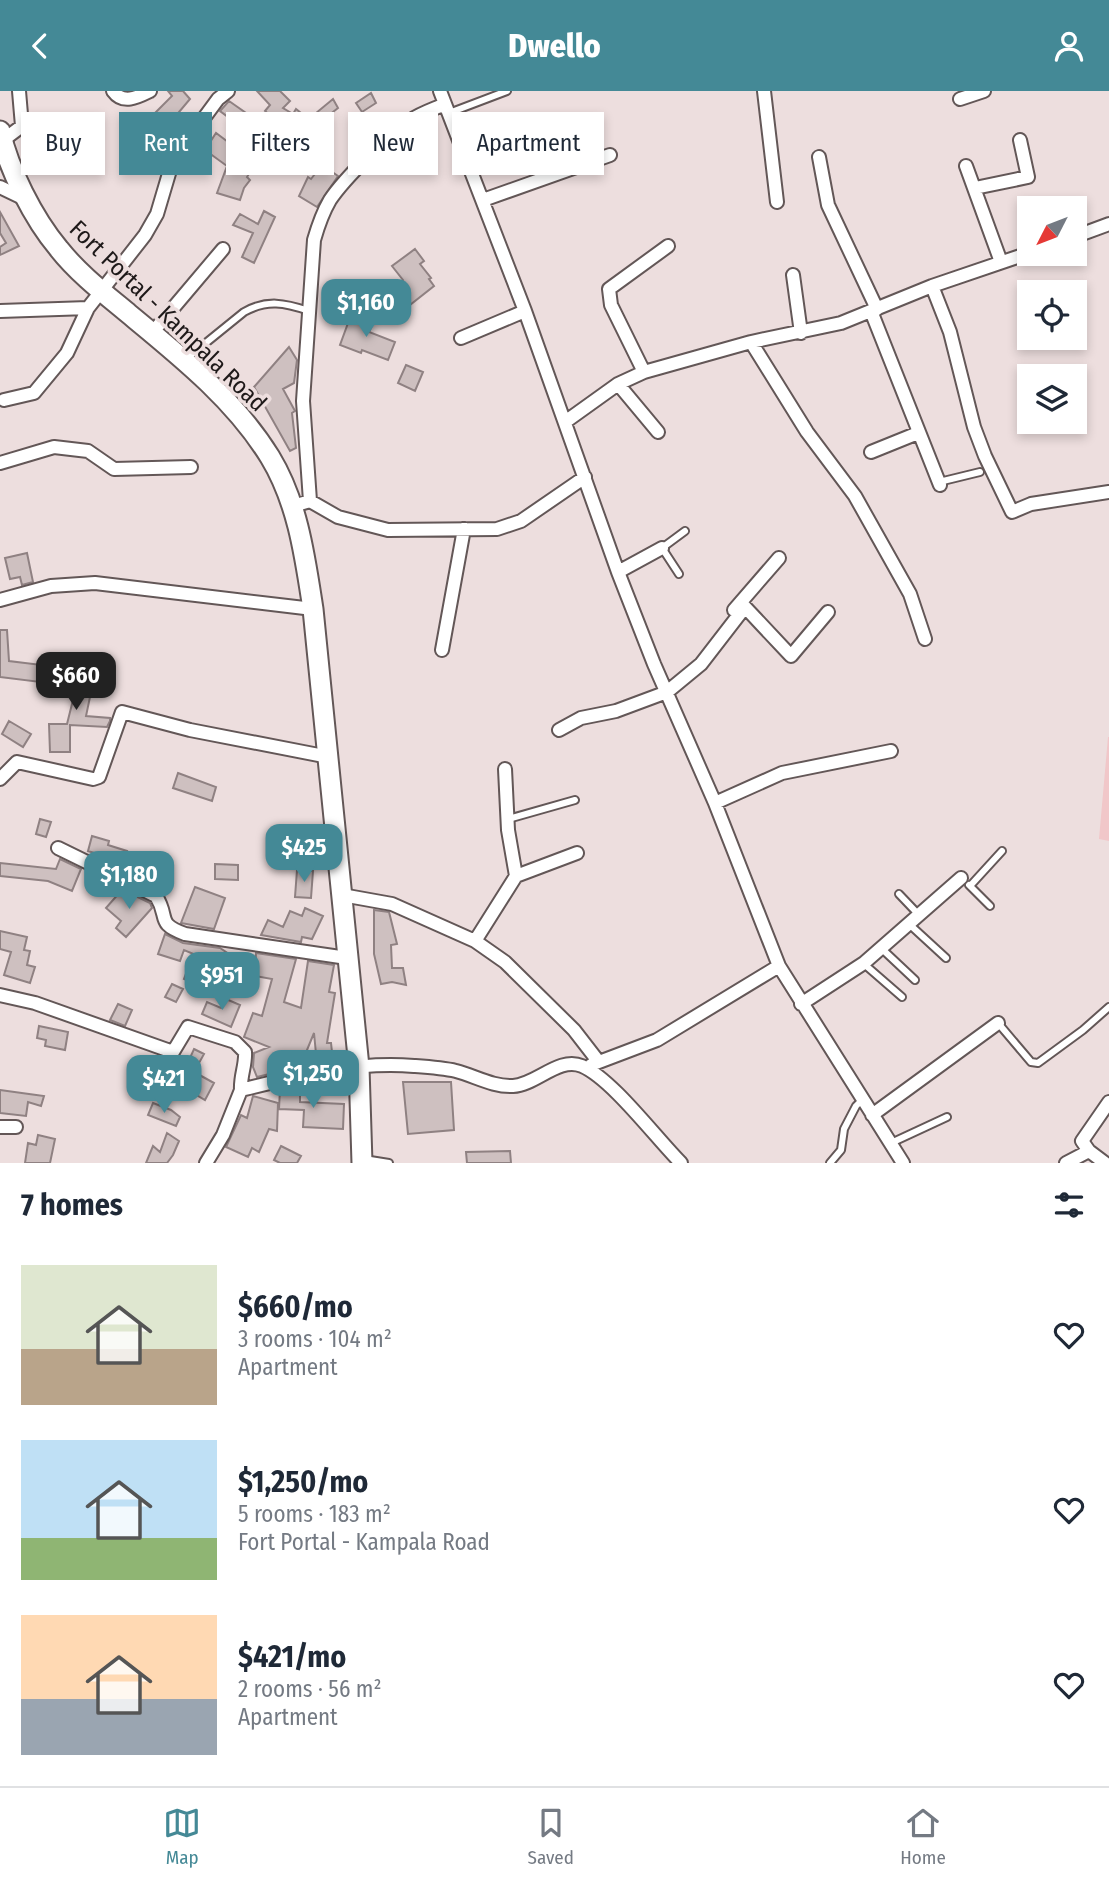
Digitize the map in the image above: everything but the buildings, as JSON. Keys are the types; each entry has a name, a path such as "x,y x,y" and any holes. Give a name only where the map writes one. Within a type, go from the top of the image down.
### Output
{"main road":[{"name":"Fort Portal - Kampala Road","path":"1,136 27,200 60,250 101,291 215,389 245,423 302,503 303,548 313,609 359,1067 362,1161"}],"street":[{"path":"1,136 22,126 19,91"},
{"path":"113,91 117,96 129,99 150,91"},
{"path":"5,400 34,393 67,353 88,308 145,235 158,214 173,160 218,99 228,91"},
{"path":"764,91 777,202"},
{"path":"960,99 984,91"},
{"path":"585,477 521,521 497,529 388,530 338,517 302,503 303,401 314,240 320,221 331,199 348,179 398,130 412,119 445,102 525,311 585,477 618,572 715,803 779,966 903,1163"},
{"path":"975,188 1028,177 1020,140"},
{"path":"483,201 610,155"},
{"path":"819,157 828,205 874,310 939,483"},
{"path":"966,166 1001,262"},
{"path":"0,187 27,200"},
{"path":"1087,232 1109,224"},
{"path":"644,372 611,305 609,289 668,246"},
{"path":"152,333 223,249"},
{"path":"565,422 618,384 644,372 751,342 841,323 932,286 1017,257"},
{"path":"793,275 801,333"},
{"path":"932,286 950,332 974,427 1012,512 1031,504 1109,492"},
{"path":"0,311 88,308"},
{"path":"461,338 525,311"},
{"path":"751,342 807,432 855,496 910,594 925,639"},
{"path":"618,384 658,432"},
{"path":"871,452 918,433"},
{"path":"0,463 54,447 88,451 114,469 191,467"},
{"path":"442,650 464,529"},
{"path":"618,572 662,548"},
{"path":"739,614 734,609 779,558"},
{"path":"0,600 51,586 95,583 313,609"},
{"path":"559,730 581,717 616,711 667,692 701,664 745,607 791,656 828,612"},
{"path":"0,779 17,762 82,778 100,777 122,712 190,730 328,757"},
{"path":"715,803 782,773 891,751"},
{"path":"505,769 508,819 516,876"},
{"path":"58,848 156,896 161,904 165,924 178,932 347,958"},
{"path":"475,941 516,876 577,853"},
{"path":"801,1004 864,963 914,919 966,882"},
{"path":"342,895 392,904 475,941 505,963 575,1030 598,1062"},
{"path":"585,1067 657,1040 779,966"},
{"path":"0,995 35,1003 173,1052 188,1027 235,1042 245,1052 246,1061 240,1077 241,1090 223,1135 206,1163"},
{"path":"872,1115 998,1023"},
{"path":"241,1090 326,1070 410,1066 455,1070 491,1083 513,1086 568,1064 585,1067 602,1079 681,1163"},
{"path":"1105,1163 1088,1151 1082,1141 1109,1102"},
{"path":"0,1127 16,1127"},
{"path":"1066,1163 1088,1151"}],"lane":[{"path":"445,102 507,91"},
{"path":"184,361 244,311 255,306 285,303 309,311"},
{"path":"939,483 980,472"},
{"path":"679,574 662,548 685,531"},
{"path":"508,819 575,800"},
{"path":"990,906 966,882 1002,851"},
{"path":"900,894 914,919 946,958"},
{"path":"881,948 915,979"},
{"path":"864,963 902,997"},
{"path":"998,1023 1031,1062 1038,1063 1109,1007"},
{"path":"830,1163 841,1150 844,1129 862,1100"},
{"path":"890,1143 947,1117"},
{"path":"362,1161 389,1163"}],"shaded area":[{"path":"1109,737 1109,841 1099,839"}]}
